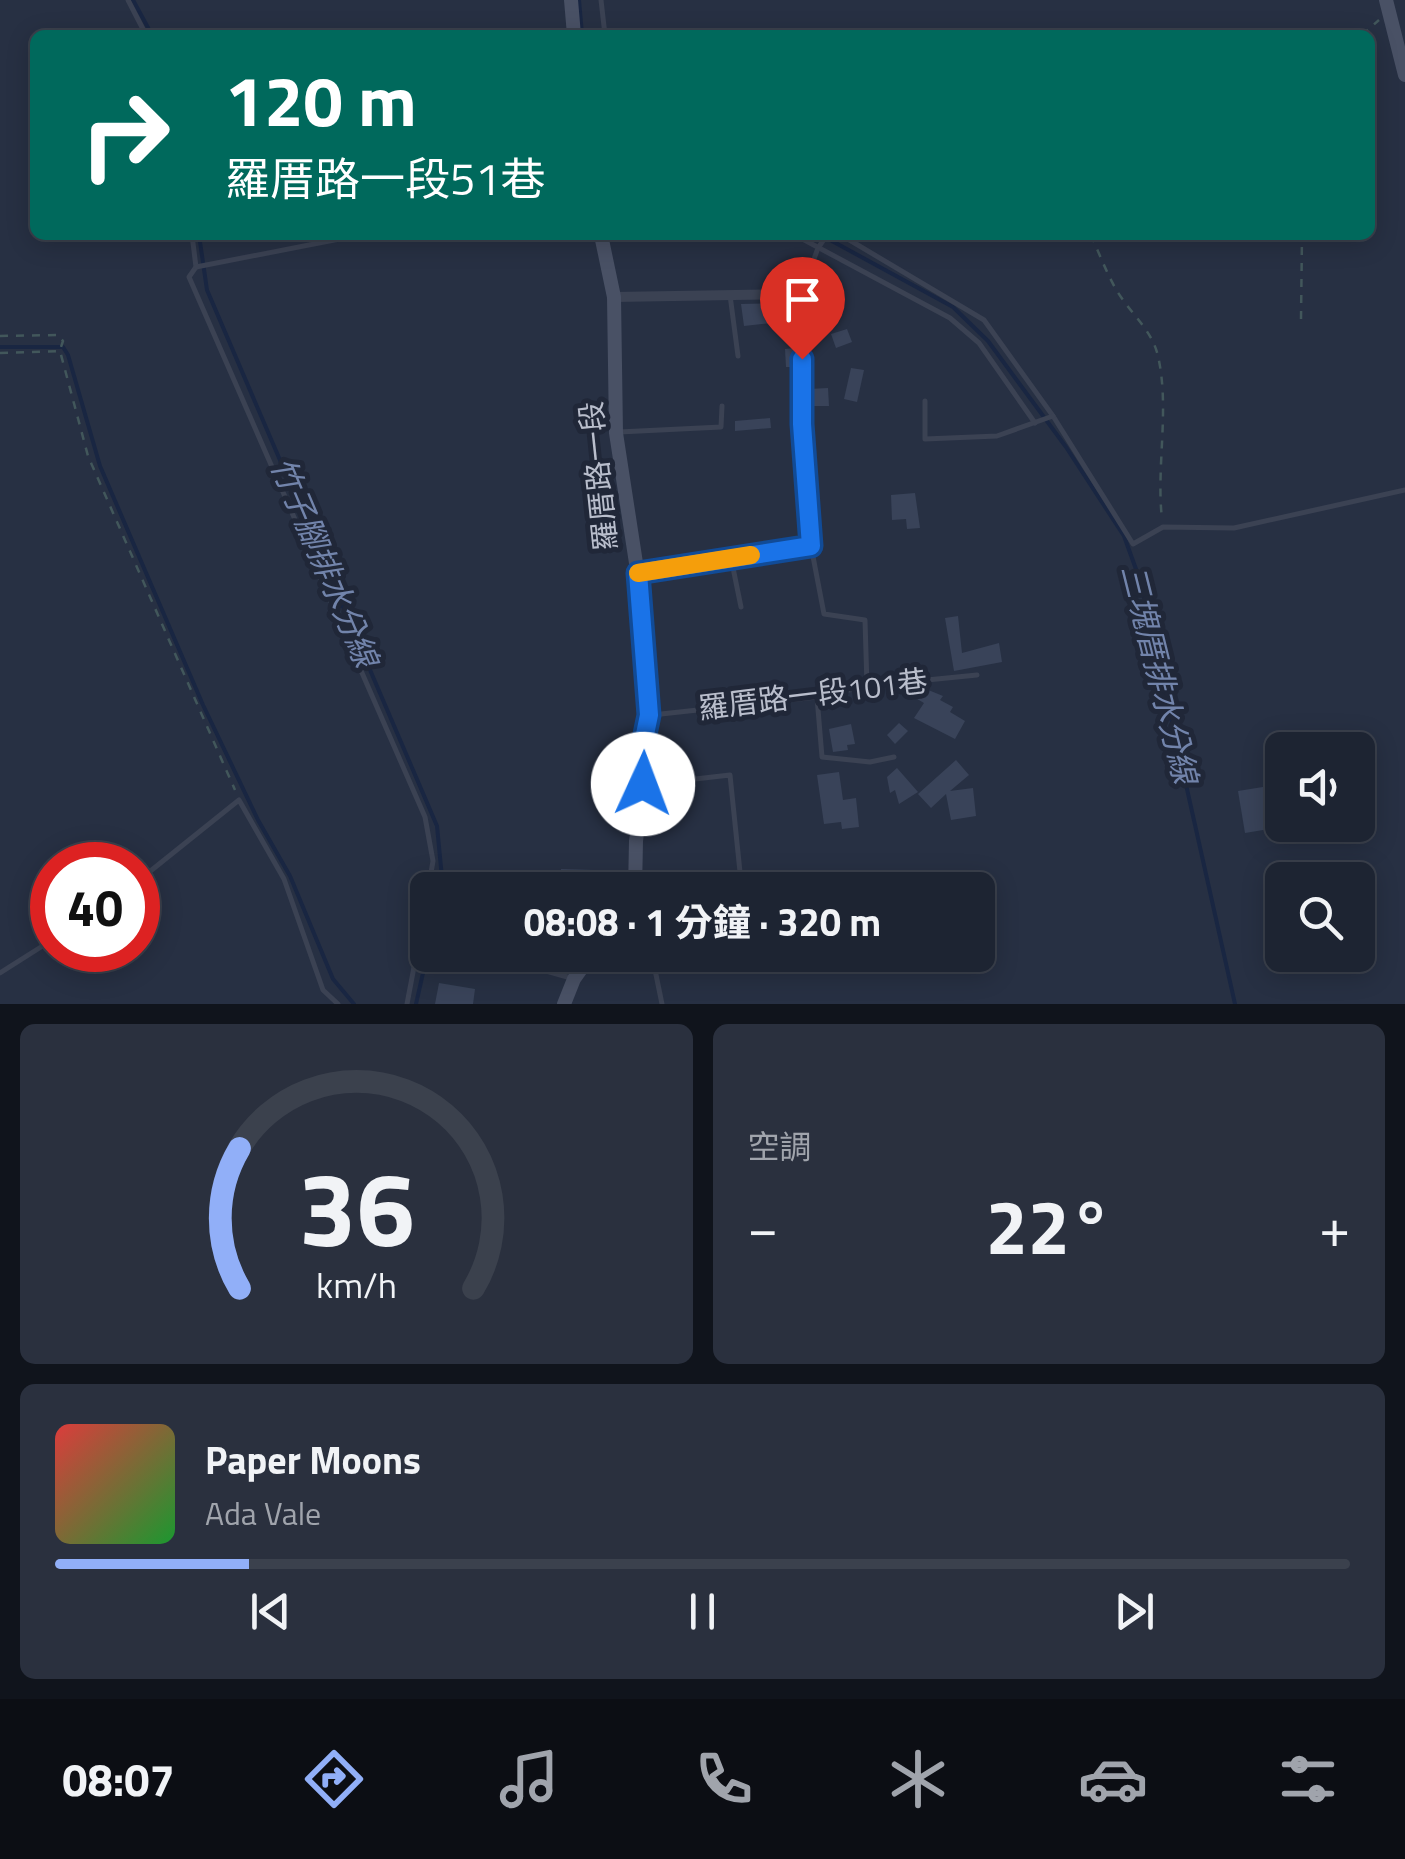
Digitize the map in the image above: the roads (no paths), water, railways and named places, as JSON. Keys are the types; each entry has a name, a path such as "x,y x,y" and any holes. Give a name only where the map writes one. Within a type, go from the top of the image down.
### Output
{"street":[{"path":"571,0 574,30"},
{"path":"1388,6 1405,76"},
{"name":"羅厝路一段","path":"602,240 614,297 616,433 638,573 649,715 643,744 636,872"},
{"path":"614,297 801,294"},
{"path":"564,1004 579,972"}],"lane":[{"path":"128,0 143,30"},
{"path":"602,0 605,30"},
{"path":"193,240 196,267 189,277 425,817 433,861 431,872"},
{"path":"196,267 334,240"},
{"path":"808,240 950,318 979,342 1035,423"},
{"path":"824,240 801,294 802,424 811,546 824,614 866,620 867,686"},
{"path":"850,240 984,320 1053,416 1133,544 1163,527 1234,528 1405,490"},
{"path":"730,295 738,356"},
{"path":"926,401 925,439 998,436 1053,416"},
{"path":"616,433 721,427 722,406"},
{"path":"638,573 811,546"},
{"path":"731,558 741,606"},
{"name":"羅厝路一段101巷","path":"649,715 977,675"},
{"path":"817,697 822,756 870,762 894,756"},
{"path":"643,784 730,775 740,872"},
{"path":"160,864 240,800 284,879 323,990 338,1004"},
{"path":"0,972 30,954"},
{"path":"408,1004 414,972"},
{"path":"552,972 574,979"},
{"path":"655,972 662,1004"}],"waterway":[{"name":"竹子腳排水分線","path":"133,0 149,30"},
{"path":"579,0 582,30"},
{"name":"竹子腳排水分線","path":"200,240 207,290 437,826 441,872"},
{"name":"三塊厝排水分線","path":"830,240 953,307 988,341 1066,447 1124,536 1141,583 1235,1004"},
{"path":"0,347 63,347 68,355 100,466 203,705 258,820 290,876 333,979 354,1004"},
{"name":"竹子腳排水分線","path":"416,1004 423,972"}]}
